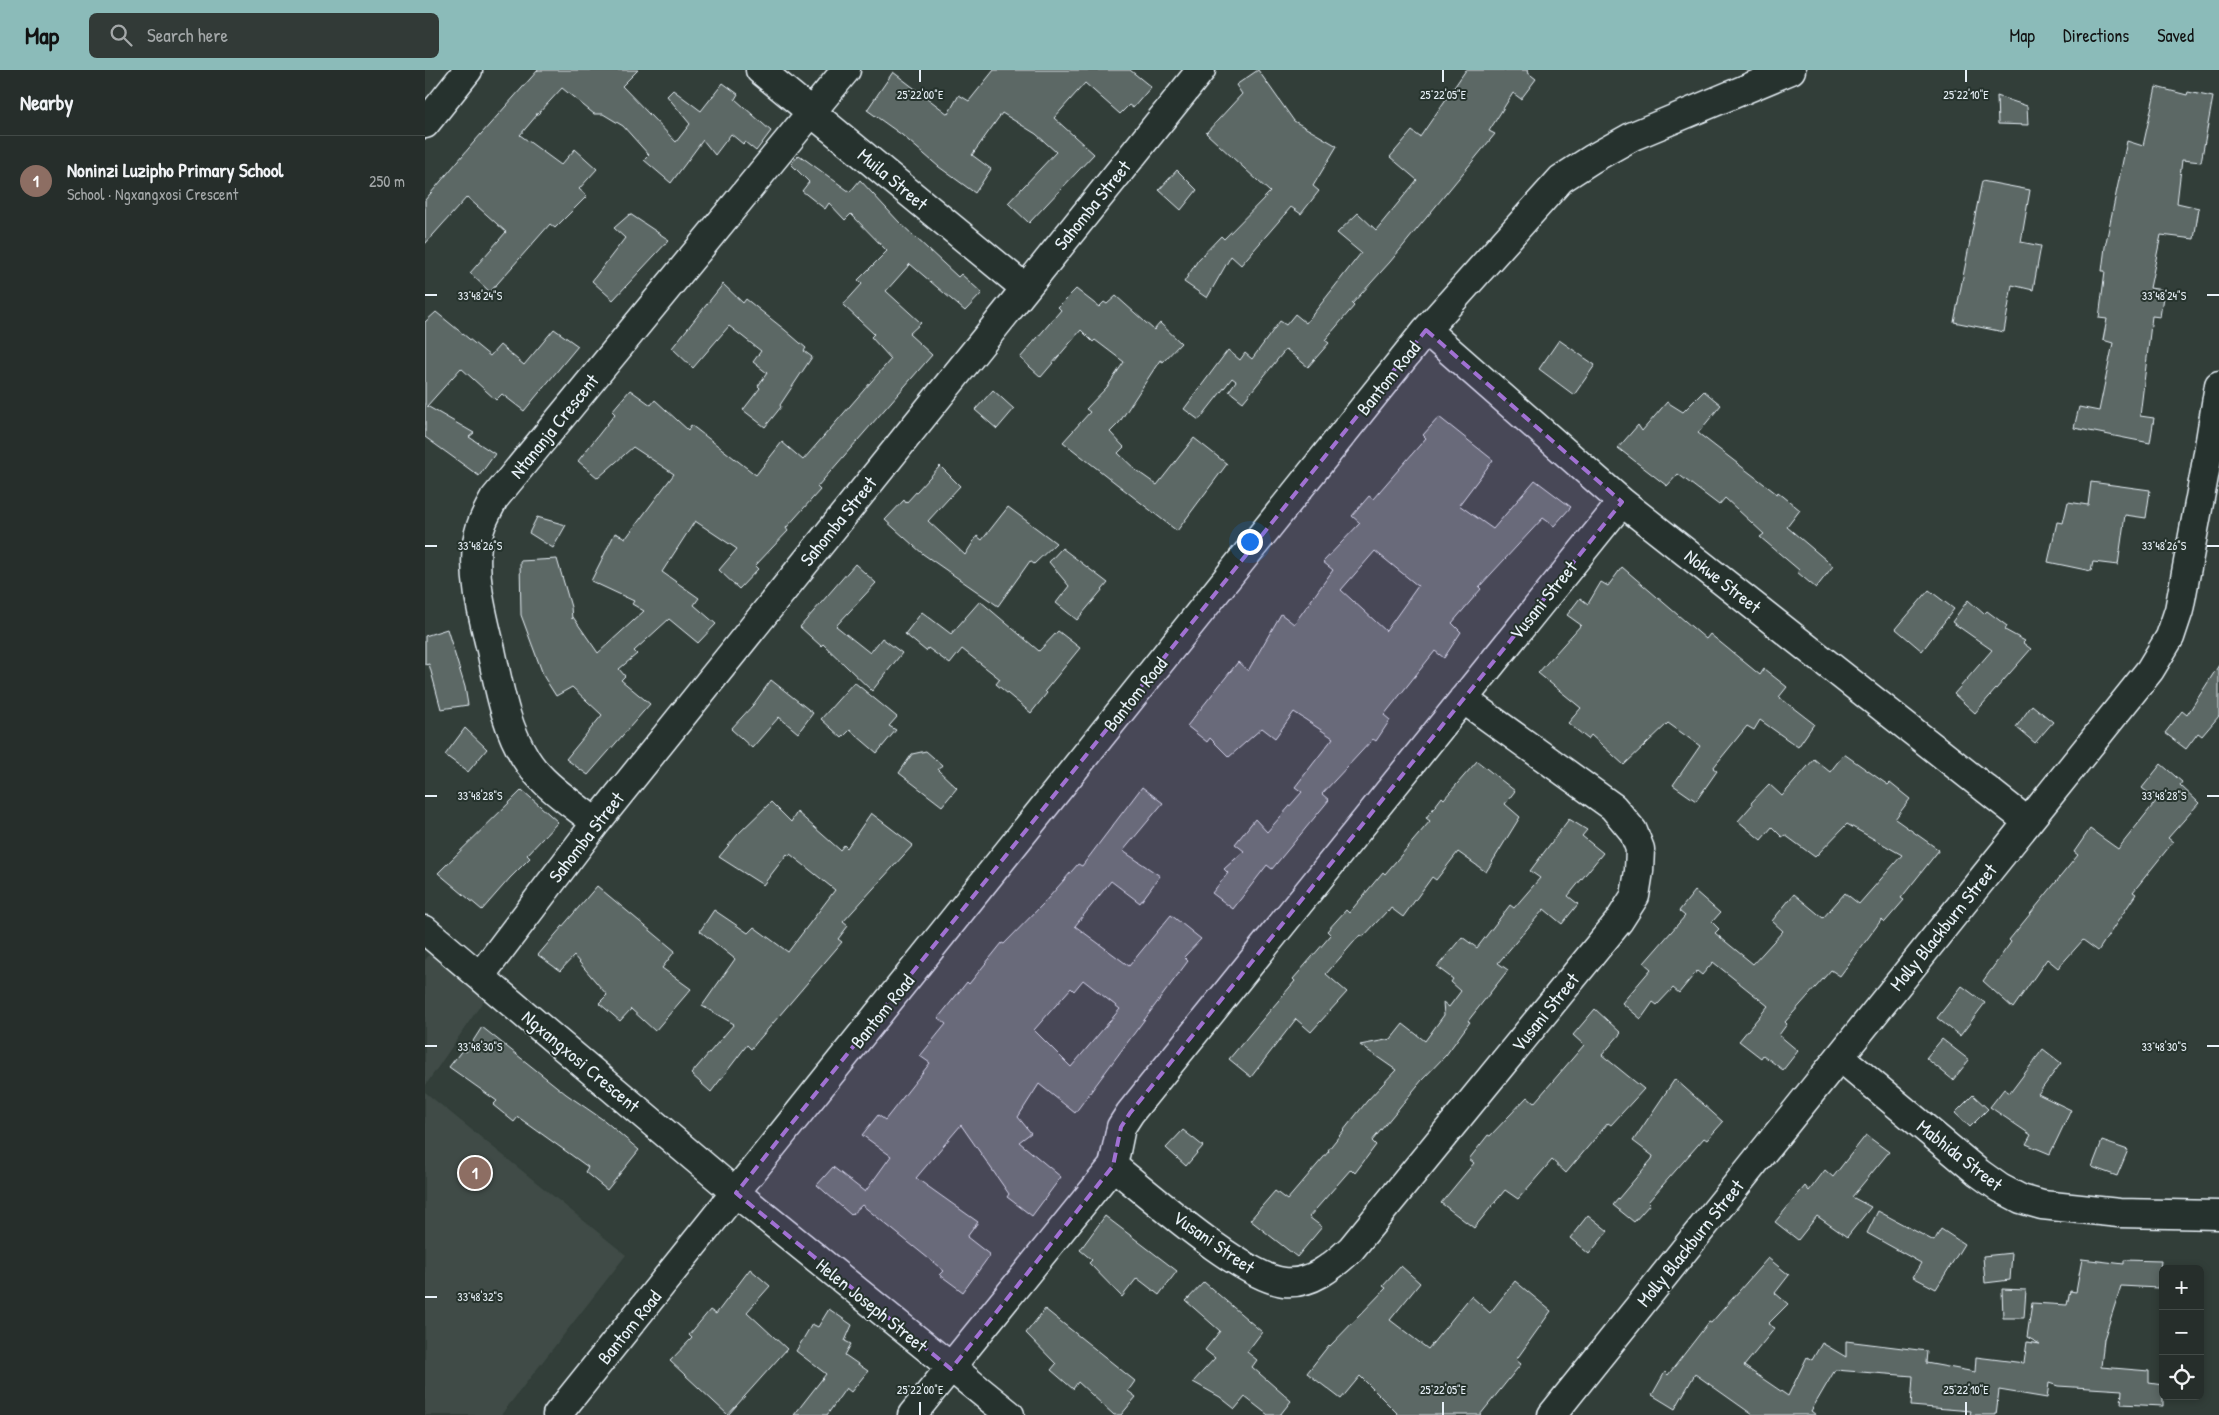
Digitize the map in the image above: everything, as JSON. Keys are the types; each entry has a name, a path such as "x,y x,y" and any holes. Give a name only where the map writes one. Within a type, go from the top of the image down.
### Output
{"street":[{"path":"425,124 468,70"},
{"name":"Muila Street","path":"760,70 1025,288"},
{"name":"Ntananja Crescent","path":"596,823 539,776 526,758 505,711 480,600 476,566 477,544 481,523 494,499 846,70"},
{"name":"Sahomba Street","path":"481,976 596,823 1201,70"},
{"name":"Bantom Road","path":"557,1415 1427,330 1561,180 1592,159 1633,136 1791,70"},
{"name":"Nokwe Street","path":"1427,330 1622,502 2028,822"},
{"name":"Molly Blackburn Street","path":"1552,1415 2150,670 2170,636 2185,582 2219,385"},
{"name":"Vusani Street","path":"1463,699 1613,807 1633,831 1640,849 1635,896 1619,921 1351,1249 1331,1268 1309,1278 1285,1282 1259,1274 1231,1257 1158,1203 1113,1166 1121,1127 1130,1113 1463,699 1622,502"},
{"name":"Ngxangxosi Crescent","path":"425,930 736,1193"},
{"name":"Mabhida Street","path":"1840,1057 1979,1173 2000,1188 2021,1199 2042,1205 2119,1213 2219,1215"},
{"path":"912,1415 1113,1166"},
{"name":"Helen Joseph Street","path":"736,1193 1010,1415"}],"highlighted area":[{"path":"1426,330 1622,502 1130,1113 1121,1127 1113,1166 951,1369 736,1193"}],"shaded area":[{"path":"440,942 493,987 425,1086 425,960"},
{"path":"425,1092 626,1255 501,1415 425,1415"}],"building":[{"path":"538,70 638,70 622,86 676,142 690,124 667,96 673,90 701,111 723,83 738,94 735,99 771,131 756,151 745,142 743,144 731,134 715,155 703,140 671,183 644,160 649,155 623,126 603,114 594,114 562,88 536,114 520,135 561,165 575,149 597,169 579,189 587,196 555,228 550,224 490,292 470,273 506,232 467,197 425,244 425,200"},
{"path":"994,70 1130,70 1151,87 1133,108 1129,105 1120,114 1085,83 1054,118 1094,154 1029,223 1008,203 1056,152 1036,134 1002,113 972,155 991,169 975,193 939,167 902,135 867,110 893,72 948,114 959,95 969,101"},
{"path":"1258,70 1294,121 1337,146 1313,186 1319,191 1301,214 1291,207 1241,265 1231,256 1207,298 1184,282 1198,260 1221,236 1224,239 1270,192 1206,133 1242,94 1236,85"},
{"path":"1466,70 1528,70 1527,72 1536,79 1521,99 1513,93 1489,131 1495,134 1390,262 1352,304 1354,306 1325,340 1329,343 1308,367 1286,349 1243,402 1229,391 1236,381 1232,378 1199,420 1184,409 1228,350 1240,360 1245,353 1252,359 1280,321 1286,325 1295,314 1306,323 1361,253 1337,233 1358,213 1376,230 1417,180 1390,157 1412,131 1420,137"},
{"path":"2156,87 2187,95 2188,92 2213,97 2201,162 2182,160 2177,203 2199,208 2194,239 2161,235 2150,288 2164,290 2160,317 2152,316 2140,416 2154,418 2150,443 2074,428 2079,407 2099,411 2113,343 2103,340 2107,319 2099,318 2105,271 2102,271 2105,247 2127,141 2143,146"},
{"path":"1997,96 2027,106 2028,125 1998,124"},
{"path":"799,155 850,192 860,180 899,222 958,277 961,274 982,293 965,311 910,264 886,291 921,323 909,334 932,355 817,487 820,490 786,528 788,531 755,566 758,569 739,589 719,570 737,549 695,521 662,572 699,598 694,605 716,624 698,643 669,619 634,651 637,654 619,669 625,676 621,680 650,704 588,775 566,759 602,715 572,687 556,696 544,677 521,615 520,561 557,559 571,607 572,619 573,617 598,653 644,611 632,604 634,601 591,581 615,533 626,538 674,474 633,447 598,478 578,461 615,414 612,411 630,390 651,405 655,400 688,430 691,425 756,475 782,442 803,460 891,359 871,337 874,334 843,305 862,284 858,280 887,251 851,214 845,220 829,203 825,209 802,191 809,182 791,164"},
{"path":"1177,170 1197,190 1181,210 1159,190"},
{"path":"1982,181 2030,190 2021,242 2041,246 2033,290 2012,285 2004,332 1954,322"},
{"path":"630,214 669,240 613,300 592,281 625,238 614,228"},
{"path":"723,284 743,303 746,299 785,330 806,348 804,351 812,357 780,405 781,407 765,427 743,410 760,388 758,386 767,373 753,362 761,351 729,326 693,368 672,348"},
{"path":"1076,289 1099,307 1104,302 1107,304 1116,296 1154,330 1160,323 1181,343 1163,362 1160,360 1119,423 1110,432 1124,447 1118,453 1137,471 1157,485 1194,438 1227,464 1177,531 1063,442 1090,412 1086,409 1107,387 1124,362 1095,340 1093,342 1081,330 1041,377 1020,358 1061,310 1058,307"},
{"path":"436,312 490,356 500,345 524,365 554,329 578,346 524,411 502,394 496,400 461,368 427,406 474,433 469,437 495,454 479,476 425,437 425,322"},
{"path":"1559,340 1595,365 1574,395 1539,369"},
{"path":"993,390 1014,409 997,429 975,410"},
{"path":"1704,391 1721,405 1698,433 1800,510 1787,527 1833,566 1816,588 1797,572 1799,570 1760,537 1764,534 1725,498 1719,505 1678,474 1667,486 1618,448 1638,425 1642,431 1667,402 1683,412"},
{"path":"1439,417 1493,460 1459,505 1493,529 1535,480 1571,507 1554,526 1543,518 1479,587 1481,589 1452,623 1461,632 1444,658 1435,651 1384,715 1390,720 1376,741 1373,739 1322,794 1329,800 1272,869 1267,865 1233,909 1212,893 1228,873 1224,869 1244,851 1235,844 1255,819 1267,832 1302,792 1295,787 1333,738 1294,712 1275,738 1262,728 1229,757 1210,738 1207,742 1187,726 1238,662 1248,671 1281,614 1294,624 1333,570 1323,562 1360,523 1352,516 1369,496 1373,499 1426,438 1423,435","holes":["1375,551 1418,586 1386,631 1341,590"]},
{"path":"940,466 960,486 928,521 965,555 977,536 982,540 1008,507 1056,543 1034,564 1030,561 998,606 923,554 885,520 904,500 906,503"},
{"path":"2091,482 2150,490 2146,518 2125,515 2118,565 2093,562 2091,571 2048,562 2057,522 2063,523 2068,502 2088,505"},
{"path":"537,517 566,525 553,548 529,533"},
{"path":"1062,548 1108,583 1077,620 1056,603 1069,586 1049,562"},
{"path":"855,564 876,583 836,626 870,653 882,638 902,653 872,691 823,644 821,646 800,627"},
{"path":"1622,567 1706,639 1710,634 1760,675 1764,669 1787,687 1779,697 1814,724 1798,747 1760,720 1754,730 1747,726 1713,768 1717,771 1696,801 1673,785 1700,746 1668,723 1624,765 1591,735 1588,739 1568,723 1581,708 1538,673 1581,625 1567,615 1580,598 1588,604 1601,582 1608,586"},
{"path":"1929,590 1954,609 1922,651 1896,629"},
{"path":"1968,600 1984,614 1987,611 2007,626 2005,630 2025,641 2023,643 2031,649 1975,713 1954,694 1992,650 1952,622"},
{"path":"980,601 1039,651 1058,631 1080,648 1045,691 1047,693 1031,713 996,684 1000,679 962,649 950,664 928,648 926,651 905,634 922,612 951,634"},
{"path":"447,629 465,687 468,705 441,709 429,664 425,665 425,636"},
{"path":"2219,665 2219,716 2202,736 2198,733 2186,749 2165,733 2182,711 2187,715"},
{"path":"771,680 813,713 798,733 779,717 752,748 731,729 753,705"},
{"path":"854,682 897,717 889,726 896,730 877,753 850,730 842,738 821,719"},
{"path":"2032,705 2053,722 2035,743 2016,727"},
{"path":"465,728 487,749 468,772 445,755"},
{"path":"926,751 942,765 938,770 957,788 942,806 899,773 912,754"},
{"path":"1844,754 1888,785 1890,783 1910,799 1895,819 1939,850 1901,898 1904,900 1885,922 1882,919 1840,976 1831,970 1785,1022 1787,1024 1779,1035 1798,1051 1783,1070 1763,1055 1761,1058 1739,1041 1768,1006 1713,962 1702,975 1697,971 1679,993 1673,988 1657,1005 1653,1002 1641,1019 1622,1003 1651,969 1644,963 1685,916 1679,911 1695,891 1720,913 1712,922 1719,929 1715,933 1753,964 1783,931 1772,921 1794,894 1823,918 1845,893 1859,904 1902,855 1847,824 1815,857 1785,835 1782,837 1772,827 1761,840 1738,821 1752,805 1751,803 1769,784 1782,796 1814,759 1830,772"},
{"path":"1477,761 1515,791 1505,804 1520,817 1486,872 1458,852 1436,880 1432,877 1403,917 1391,908 1387,911 1363,937 1360,935 1326,974 1347,992 1311,1032 1296,1019 1251,1077 1229,1059 1331,935 1327,931 1346,910 1349,913 1383,872 1385,874 1430,821 1426,818 1442,797 1444,799"},
{"path":"2161,764 2182,782 2180,785 2199,803 2168,838 2173,842 2133,892 2136,894 2098,951 2083,940 2058,968 2047,959 2013,1008 1983,981 2011,942 2009,940 2078,855 2074,852 2090,829 2118,849 2157,800 2142,788"},
{"path":"1142,787 1163,803 1123,851 1160,876 1140,903 1111,881 1075,926 1129,966 1171,915 1201,939 1184,957 1188,961 1075,1113 1039,1084 1018,1117 1031,1133 1019,1142 1061,1177 1032,1216 1007,1197 1009,1194 961,1125 916,1178 978,1222 967,1237 990,1255 963,1292 940,1275 944,1271 862,1205 851,1215 817,1185 833,1167 865,1192 891,1156 862,1135 878,1115 885,1120 930,1063 920,1056 946,1024 938,1018 967,982 969,984 1002,943 1004,944 1043,904 1078,864 1082,866","holes":["1083,980 1120,1009 1071,1067 1034,1030 1071,988 1074,991"]},
{"path":"522,790 558,822 527,855 530,858 482,910 438,873"},
{"path":"771,802 791,822 797,812 840,850 844,845 847,848 871,813 913,845 843,922 848,926 838,939 842,942 751,1049 747,1045 711,1092 691,1074 734,1024 702,1006 735,959 700,931 714,910 748,933 754,927 788,952 835,890 790,854 789,856 787,854 763,885 719,857 738,834"},
{"path":"1569,819 1587,830 1582,836 1603,853 1568,896 1578,904 1562,924 1544,909 1498,963 1508,970 1468,1021 1470,1022 1446,1055 1422,1080 1372,1141 1376,1145 1355,1173 1351,1169 1309,1217 1322,1227 1297,1257 1250,1220 1275,1191 1287,1200 1329,1151 1367,1101 1396,1070 1360,1045 1391,1039 1403,1024 1425,1041 1444,1015 1443,1002 1449,1007 1461,991 1451,982 1453,979 1437,967 1462,937 1477,948 1510,905 1514,908 1540,878 1530,871"},
{"path":"597,886 675,951 662,968 691,989 655,1031 631,1009 620,1021 599,1003 607,995 574,956 560,971 538,955"},
{"path":"1962,986 1985,1003 1960,1036 1937,1018"},
{"path":"1595,1009 1621,1033 1602,1055 1644,1089 1611,1125 1608,1123 1566,1173 1552,1160 1518,1199 1505,1190 1474,1228 1441,1203 1474,1163 1469,1159 1488,1135 1490,1136 1527,1097 1534,1103 1584,1045 1573,1035"},
{"path":"482,1027 566,1094 605,1121 639,1150 607,1190 585,1172 588,1167 518,1117 514,1122 493,1105 497,1101 449,1067 463,1049 466,1052"},
{"path":"1942,1039 1969,1060 1953,1080 1926,1058"},
{"path":"2043,1049 2061,1063 2038,1094 2071,1110 2050,1154 2026,1144 2031,1135 1990,1107 2004,1089 2010,1093"},
{"path":"1675,1079 1723,1122 1707,1140 1704,1138 1648,1202 1650,1204 1634,1222 1613,1205 1652,1159 1653,1156 1633,1141"},
{"path":"1973,1095 1988,1109 1970,1127 1955,1113"},
{"path":"1183,1130 1203,1146 1186,1166 1166,1148"},
{"path":"1866,1135 1889,1152 1852,1197 1871,1207 1847,1237 1817,1216 1798,1240 1775,1222 1805,1186 1809,1191 1825,1170 1833,1177"},
{"path":"2102,1141 2128,1150 2117,1176 2092,1167"},
{"path":"1878,1211 1934,1241 1941,1229 1964,1244 1936,1289 1913,1277 1921,1263 1867,1233"},
{"path":"1588,1215 1608,1231 1589,1254 1570,1238"},
{"path":"1105,1216 1177,1271 1159,1295 1137,1278 1122,1297 1089,1263 1092,1260 1080,1250"},
{"path":"2012,1253 2010,1280 1985,1283 1983,1256"},
{"path":"1768,1258 1789,1275 1775,1293 1788,1304 1768,1324 1775,1328 1744,1366 1788,1396 1807,1357 1812,1360 1822,1343 1846,1357 1846,1341 1927,1351 1926,1363 1975,1372 1976,1357 2024,1363 2027,1342 2040,1344 2027,1337 2032,1303 2067,1305 2070,1291 2076,1292 2082,1259 2124,1264 2124,1260 2161,1261 2159,1265 2158,1288 2121,1286 2104,1339 2101,1367 2149,1371 2149,1383 2159,1384 2159,1400 2163,1400 2163,1406 2121,1404 2122,1390 2058,1386 2049,1383 2047,1398 1999,1390 1996,1415 1970,1415 1971,1411 1911,1406 1913,1376 1835,1370 1811,1411 1816,1415 1753,1415 1695,1374 1675,1409 1652,1395 1665,1372 1668,1375 1709,1322 1711,1323"},
{"path":"1401,1266 1420,1283 1390,1320 1428,1349 1471,1296 1490,1313 1515,1281 1551,1311 1516,1360 1521,1364 1480,1415 1399,1415 1360,1376 1341,1399 1307,1373 1329,1345 1386,1288 1383,1286"},
{"path":"750,1269 770,1286 747,1312 787,1349 728,1415 670,1361 692,1338 689,1335 710,1310 716,1314"},
{"path":"1204,1282 1262,1332 1247,1352 1257,1360 1252,1367 1291,1401 1280,1415 1268,1415 1245,1397 1235,1409 1220,1397 1193,1382 1215,1358 1205,1350 1220,1331 1186,1301"},
{"path":"2002,1289 2026,1290 2024,1318 2003,1318"},
{"path":"829,1309 852,1325 845,1341 851,1344 845,1355 868,1371 851,1392 846,1388 827,1415 794,1415 826,1374 796,1351 812,1324 818,1327"},
{"path":"1045,1309 1135,1381 1128,1391 1136,1397 1121,1415 1114,1415 1078,1382 1073,1389 1051,1370 1056,1364 1026,1333"}],"place":[{"name":"Noninzi Luzipho Primary School","path":"475,1173"}]}
